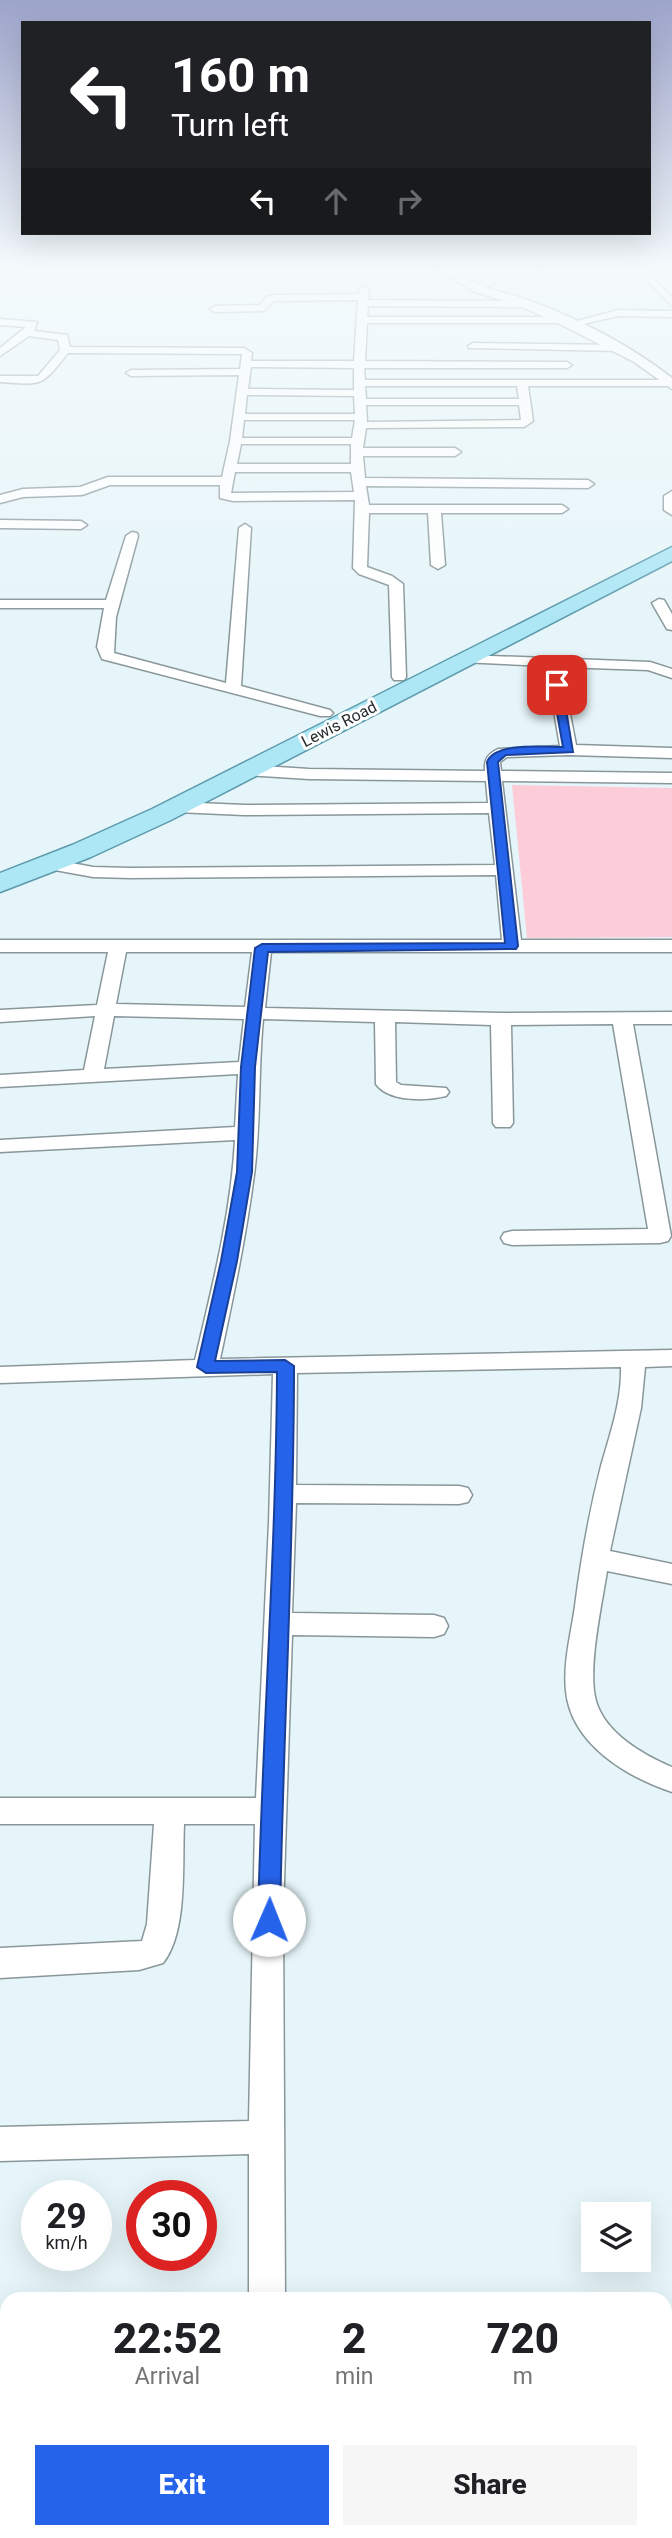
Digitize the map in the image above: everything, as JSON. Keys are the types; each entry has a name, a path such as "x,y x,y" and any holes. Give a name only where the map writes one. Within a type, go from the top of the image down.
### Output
{"main road":[{"name":"Lewis Road","path":"0,883 50,864 176,807 466,659 672,538"},
{"name":"Lewis Road","path":"0,868 87,832 399,677 672,553"}],"street":[{"path":"243,384 236,441 224,495 226,497 433,509 562,509"},
{"path":"360,384 357,468 362,503 360,568 396,584 399,677"},
{"path":"242,392 360,392 496,384"},
{"path":"239,417 517,425 527,421 522,384"},
{"path":"360,392 523,402"},
{"path":"236,441 455,452"},
{"path":"231,468 357,468"},
{"path":"0,499 23,493 82,491 108,481 228,481"},
{"path":"359,482 588,484"},
{"path":"672,496 672,510"},
{"path":"433,509 438,565"},
{"path":"0,524 81,525"},
{"path":"233,689 245,528"},
{"path":"132,536 112,604 104,645 107,656 325,713"},
{"path":"659,603 672,626"},
{"path":"0,604 112,604"},
{"path":"466,659 650,666 669,671"},
{"path":"553,663 569,750"},
{"path":"512,946 492,762 495,757 503,752 569,750 672,753"},
{"path":"248,770 309,774 672,778"},
{"path":"176,807 244,810 497,808"},
{"path":"50,864 93,872 130,873 505,870"},
{"path":"0,946 672,946"},
{"path":"93,1076 118,946"},
{"path":"206,1367 244,1172 248,1067 262,948"},
{"path":"0,1016 105,1010 501,1019 672,1018"},
{"path":"385,1017 386,1083 396,1091 439,1092"},
{"path":"512,1238 660,1236 622,1018"},
{"path":"501,1019 503,1124"},
{"path":"0,1081 248,1067"},
{"path":"0,1146 246,1133"},
{"path":"632,1358 632,1392 594,1558 582,1660 582,1700 594,1727 622,1752 659,1776 672,1780"},
{"path":"0,1375 206,1367 672,1359"},
{"path":"267,2292 265,2137 271,1811 285,1494 285,1366"},
{"path":"285,1494 459,1495"},
{"path":"594,1558 672,1574"},
{"path":"279,1624 433,1626"},
{"path":"0,1811 271,1811"},
{"path":"0,1963 139,1956 152,1953 160,1943 163,1924 170,1811"},
{"path":"0,2144 265,2137"}],"shaded area":[{"path":"512,785 672,788 672,937 527,938"}],"route":[{"path":"269,1920 271,1788 285,1494 285,1366 206,1367 229,1261 244,1172 248,1067 262,948 512,946 492,762 503,752 569,750 557,685"}]}
